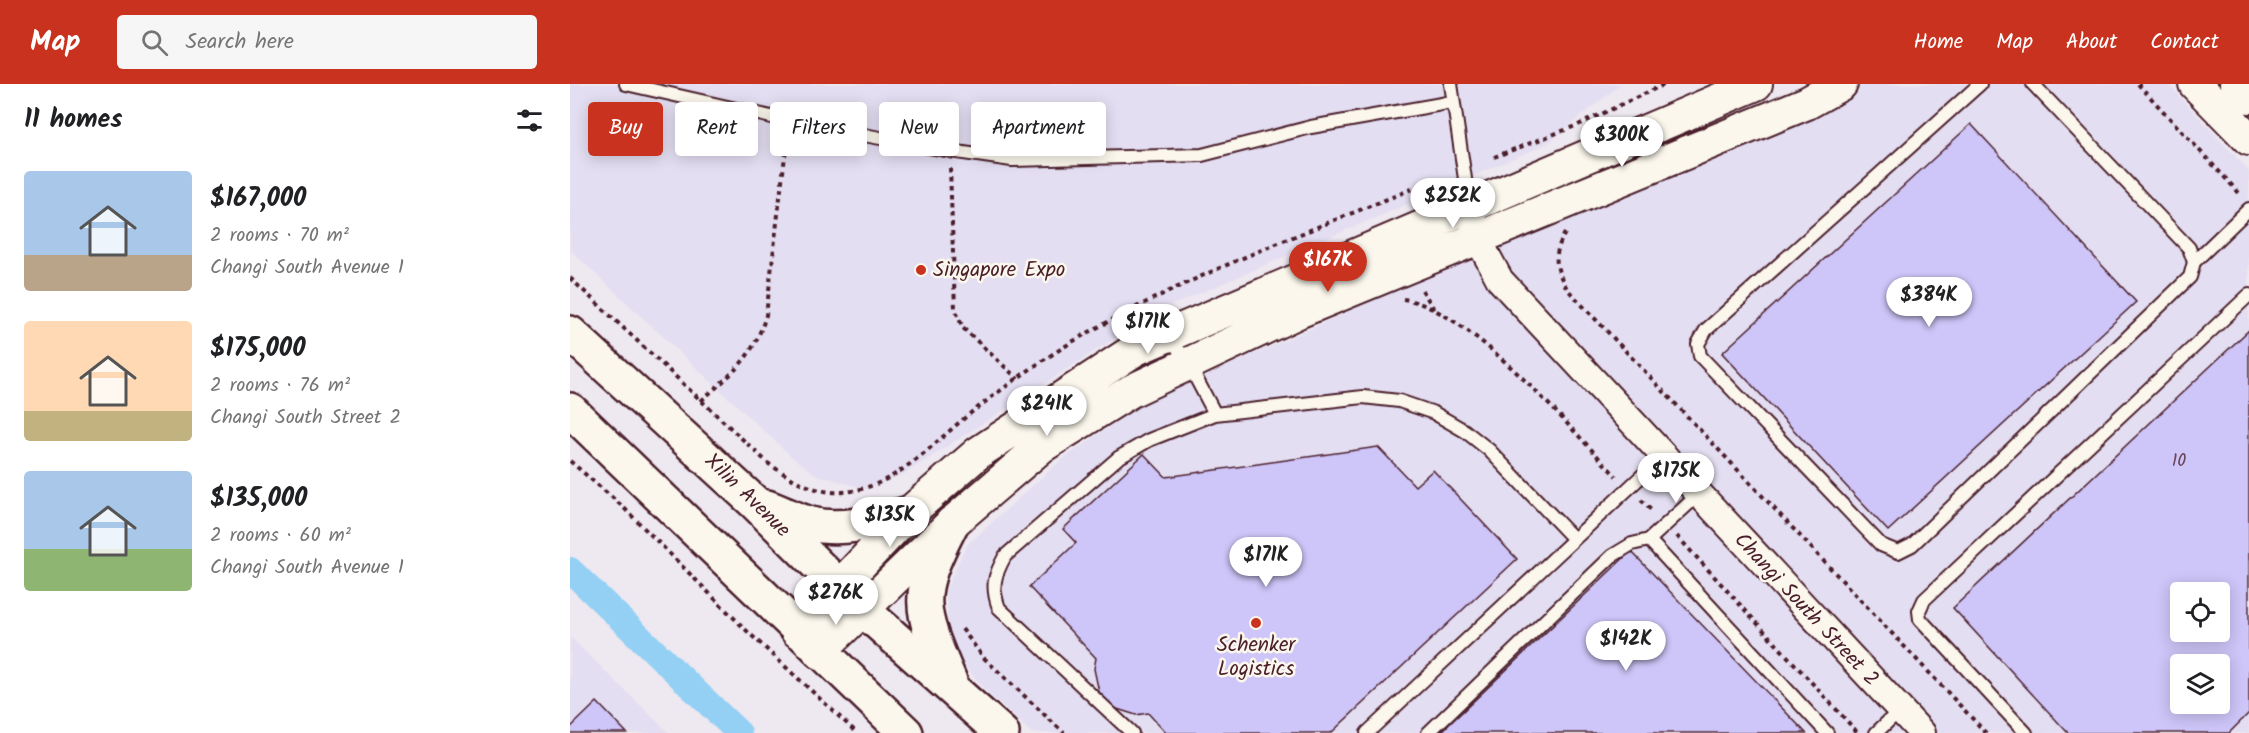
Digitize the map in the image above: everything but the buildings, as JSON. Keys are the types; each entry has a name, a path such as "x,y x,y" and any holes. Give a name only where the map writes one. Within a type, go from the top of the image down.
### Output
{"main road":[{"name":"Xilin Avenue","path":"570,333 754,502 838,587 1002,733"},
{"path":"570,410 906,733"},
{"path":"754,502 812,524 836,526 876,522 909,513"},
{"path":"952,523 930,567 924,594 927,627 953,688"}],"street":[{"path":"808,641 838,587 909,513 978,453 1136,349 1756,84"},
{"path":"808,641 862,609 952,523 1041,447 1131,391 1298,312 1807,103 1841,84"},
{"path":"2195,84 2249,139"},
{"path":"2236,84 2249,97"},
{"name":"Changi South Street 2","path":"1469,207 1478,239 1500,280 1662,457 1922,733"}],"lane":[{"path":"626,84 770,117"},
{"path":"1451,84 1469,207"},
{"path":"1980,84 1706,330 1698,344 1700,356 1881,545 1898,552 1912,545 2190,277 2194,262 2249,209"},
{"path":"2033,84 2189,248 2194,262"},
{"path":"959,152 1012,160 1202,154 1311,127 1454,102"},
{"path":"2026,733 1920,619 1919,611 1924,600 2249,295"},
{"path":"1168,335 1188,363 1215,414"},
{"path":"1132,733 999,608 993,592 994,575 1005,556 1118,458 1149,440 1215,414 1363,398 1399,401 1434,413 1464,431 1489,450 1575,539"},
{"path":"1367,733 1662,457"},
{"path":"1428,733 1612,556 1632,544 1649,540 1698,495"},
{"path":"1649,540 1827,733"},
{"path":"1876,733 1900,710"}],"path":[{"path":"1494,157 1578,125 1665,84"},
{"path":"2138,84 2241,195"},
{"path":"701,401 744,362 754,349 762,330 766,315 785,156"},
{"path":"950,156 955,309 963,327 1018,379"},
{"path":"570,278 769,464 802,485 822,492 839,493"},
{"path":"1420,287 1435,311"},
{"path":"1396,300 1417,302 1454,321 1505,361 1628,489 1666,525 1858,733"},
{"path":"570,461 622,506 749,633 857,733"},
{"path":"955,620 984,658 1064,733"}],"shaded area":[{"name":"Singapore Expo","path":"570,84 1621,84 1547,144 1154,313 906,473 866,489 817,475 792,457 570,250"},
{"path":"1857,84 2168,84 2249,171 2249,733 1032,733 986,691 950,648 946,590 966,546 1060,461 1140,405"},
{"path":"570,637 669,733 570,733"}],"waterway":[{"path":"570,570 739,733"}],"place":[{"name":"Singapore Expo","path":"921,270"},
{"name":"Schenker Logistics","path":"1256,623"}]}
